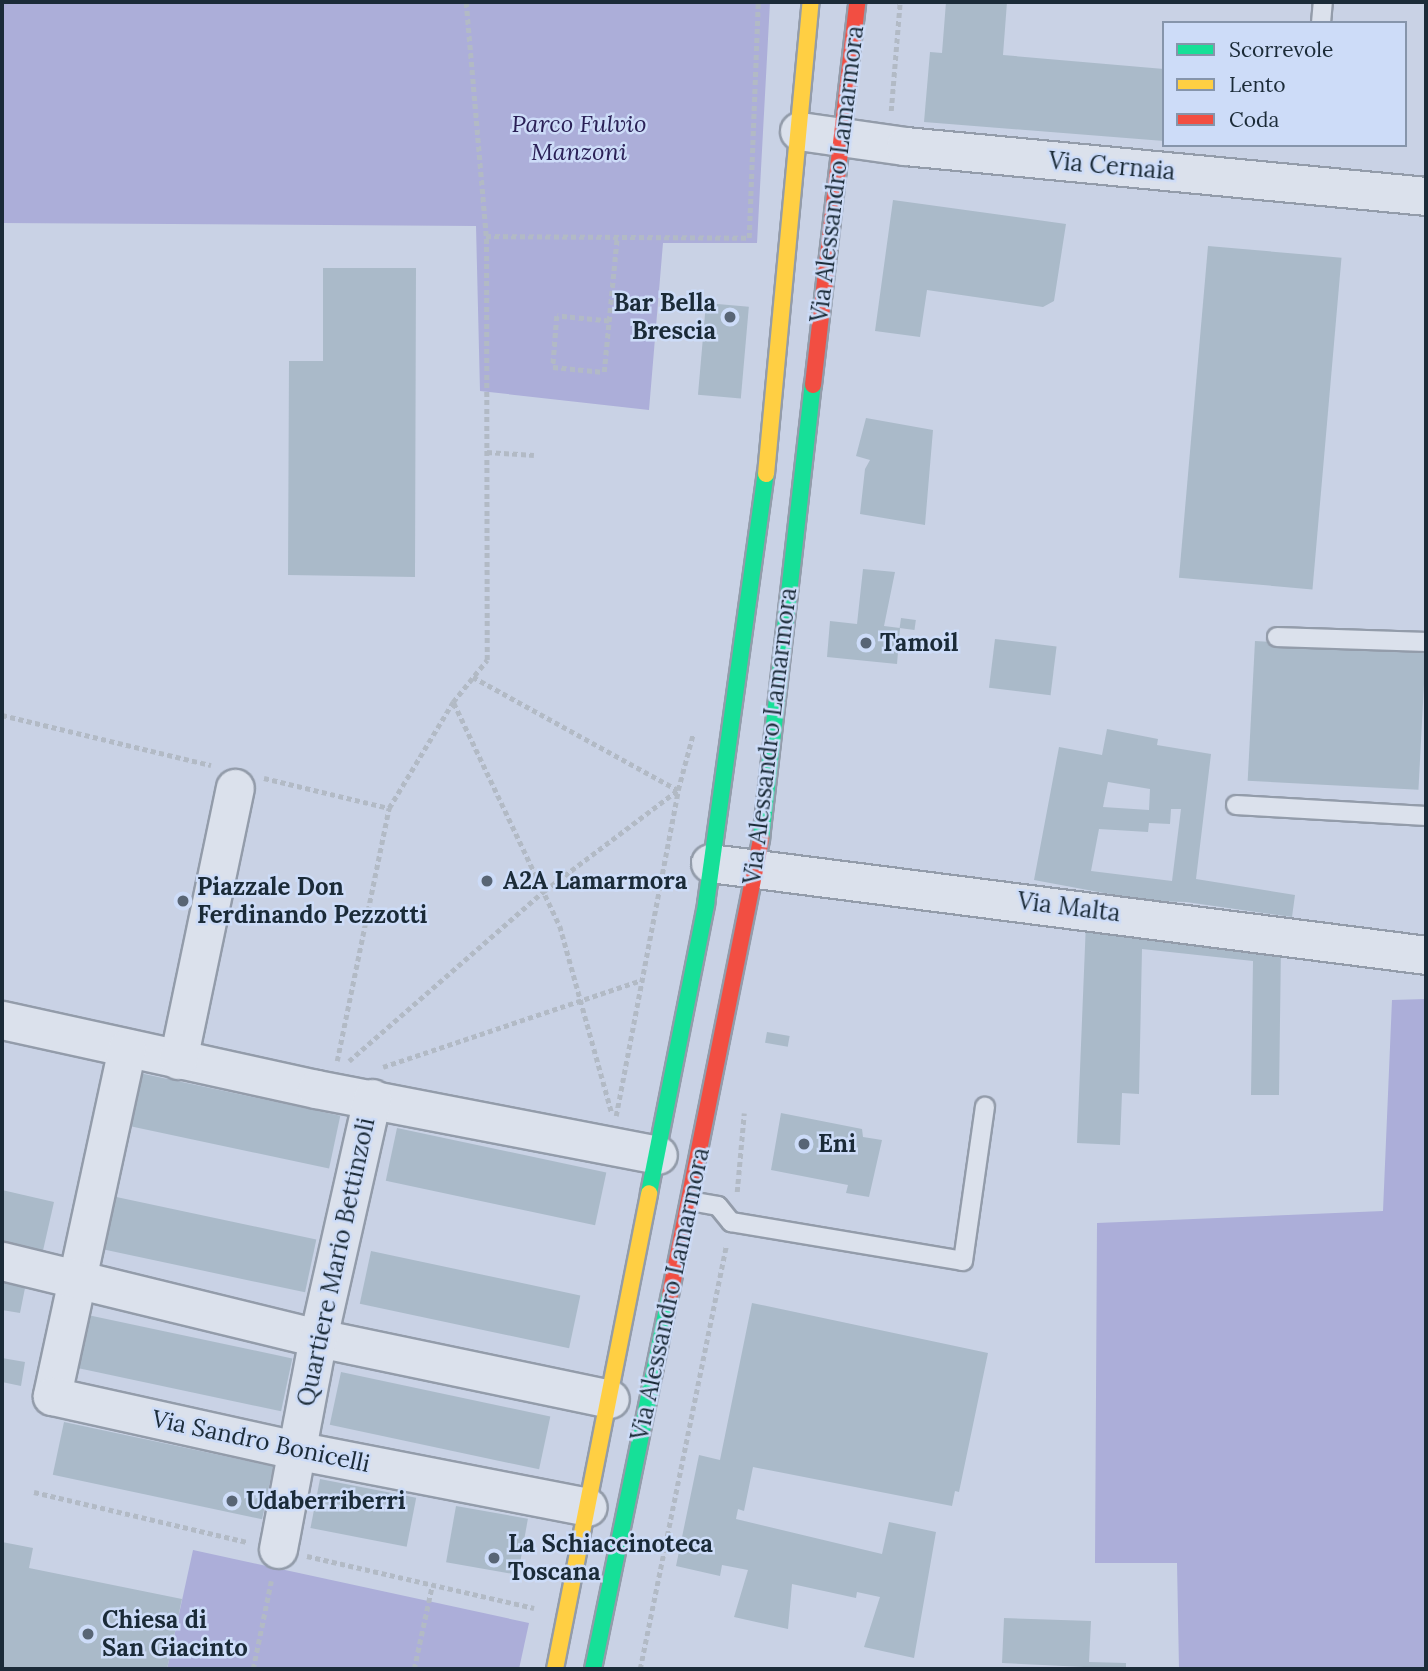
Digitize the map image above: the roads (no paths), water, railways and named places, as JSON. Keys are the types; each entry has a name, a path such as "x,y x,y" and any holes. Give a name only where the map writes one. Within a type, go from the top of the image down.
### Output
{"main road":[{"name":"Via Alessandro Lamarmora","path":"555,1669 659,1155 710,863 766,477 811,2"},
{"name":"Via Alessandro Lamarmora","path":"593,1669 757,870 858,2"}],"street":[{"name":"Via Cernaia","path":"799,131 1426,195"},
{"path":"178,1059 235,777"},
{"name":"Via Malta","path":"710,863 1274,932 1426,955"},
{"name":"Quartiere Mario Bettinzoli","path":"2,1020 178,1059 325,1082 371,1085 659,1155"},
{"path":"78,1279 127,1048"},
{"name":"Quartiere Mario Bettinzoli","path":"278,1549 295,1450 371,1085"},
{"path":"2,1261 318,1338 610,1399"},
{"name":"Via Sandro Bonicelli","path":"78,1279 52,1396 295,1450 589,1507"}],"lane":[{"path":"1321,21 1323,2"},
{"path":"1277,638 1426,642"},
{"path":"1236,805 1426,816"},
{"path":"690,1201 718,1206 731,1222 963,1261 985,1107"}],"place":[{"name":"Bar Bella Brescia","path":"730,317"},
{"name":"Tamoil","path":"866,643"},
{"name":"A2A Lamarmora","path":"487,881"},
{"name":"Piazzale Don Ferdinando Pezzotti","path":"183,901"},
{"name":"Eni","path":"804,1144"},
{"name":"Udaberriberri","path":"232,1501"},
{"name":"La Schiaccinoteca Toscana","path":"494,1558"},
{"name":"Chiesa di San Giacinto","path":"88,1634"}],"park label":[{"name":"Parco Fulvio Manzoni","path":"579,138"}]}
